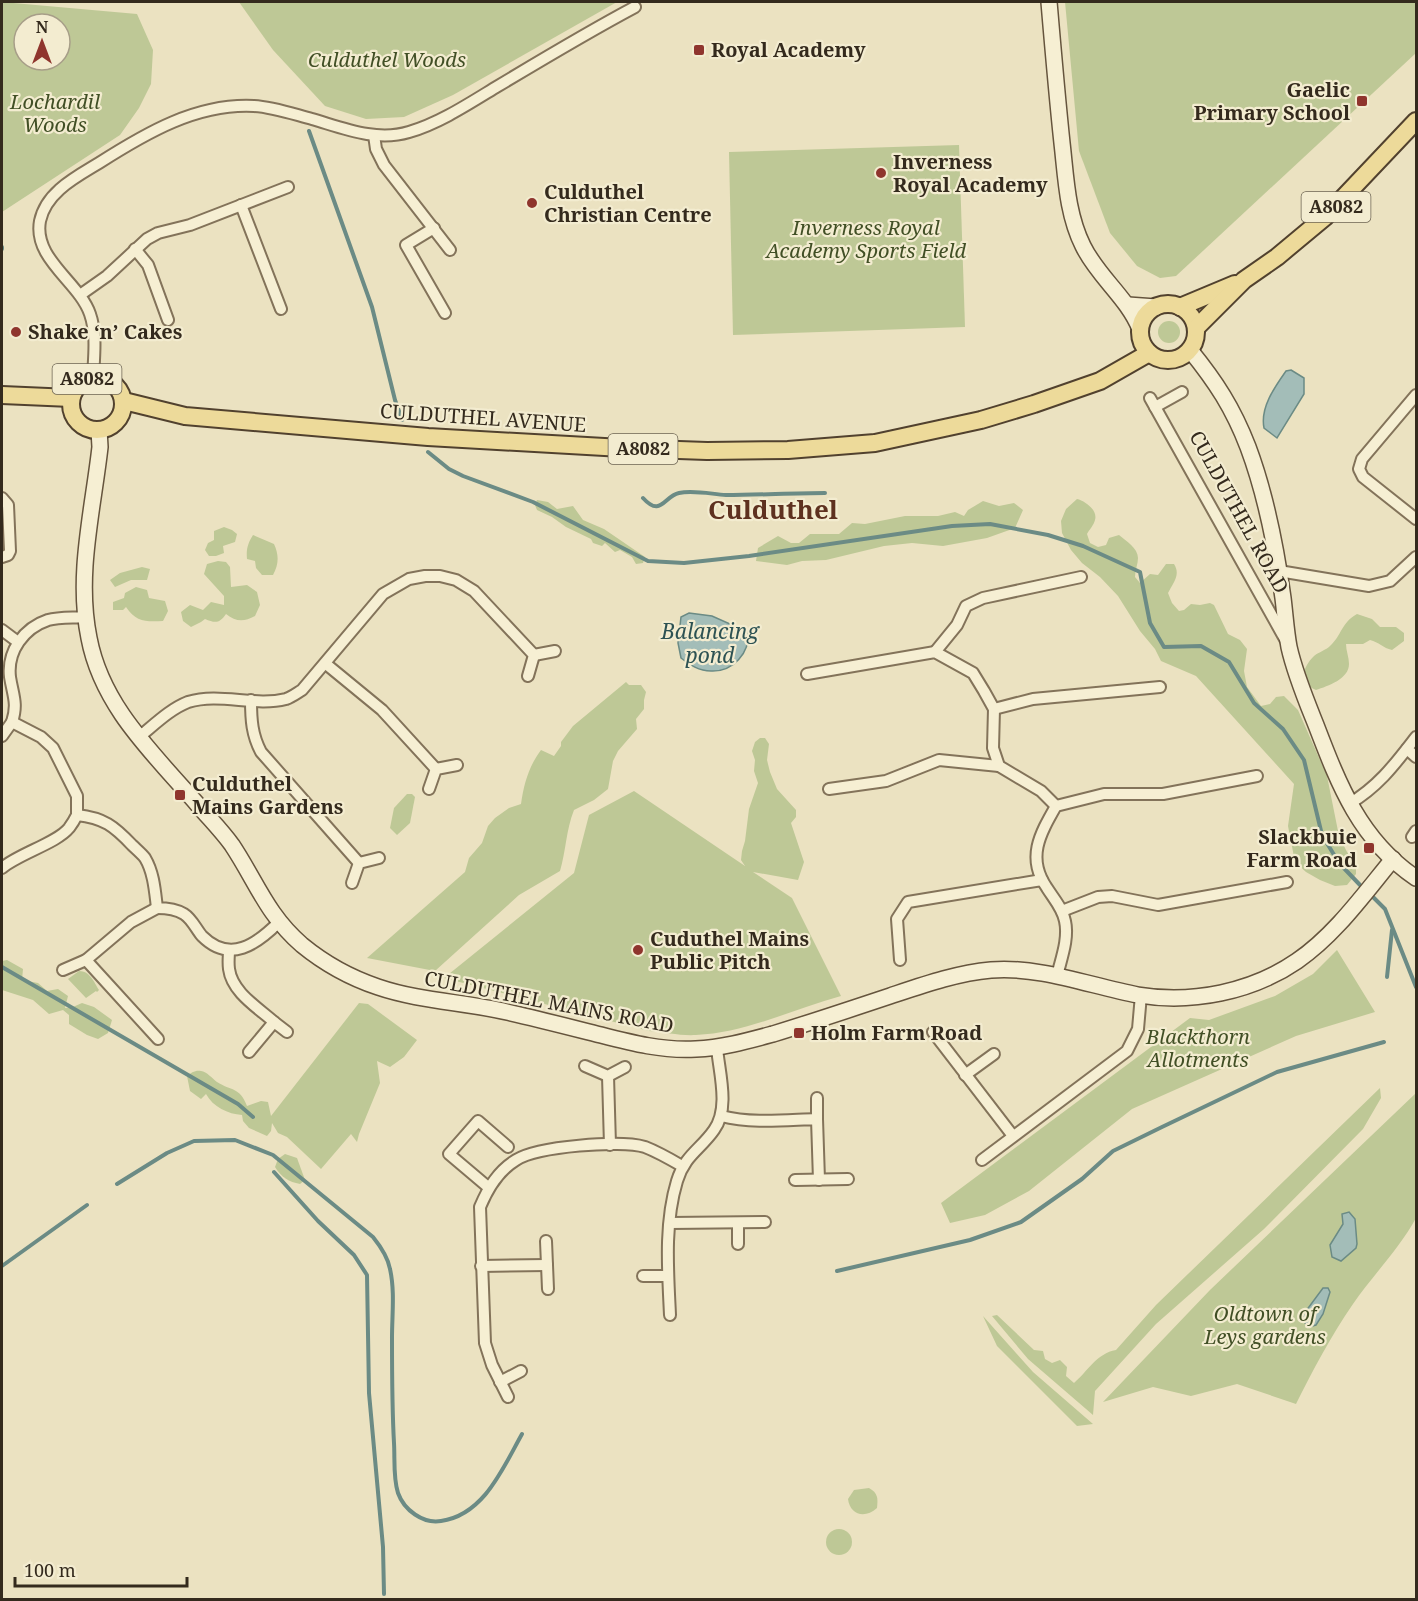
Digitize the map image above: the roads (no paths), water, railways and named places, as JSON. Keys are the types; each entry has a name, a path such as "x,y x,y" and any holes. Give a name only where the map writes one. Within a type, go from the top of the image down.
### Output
{"main road":[{"name":"A8082","path":"1190,350 1194,343 1196,328 1244,280 1277,257 1325,217 1416,121"},
{"name":"A8082","path":"1156,307 1166,304 1180,307 1244,280"},
{"path":"1156,307 1144,317 1140,328 1141,342 1149,353 1168,360 1182,357 1190,350"},
{"path":"1180,307 1190,315 1196,328"},
{"name":"CULDUTHEL AVENUE","path":"123,401 185,416 428,437 622,448 707,451 788,450 875,443 981,420 1100,381 1149,353"},
{"name":"A8082","path":"93,377 110,380 122,393 120,417 114,424 99,430 91,430 77,421 72,414 71,398 79,384 93,377"},
{"name":"A8082","path":"2,395 71,398"}],"street":[{"path":"1049,2 1060,130 1072,215 1083,246 1092,261 1128,305 1140,328"},
{"path":"93,377 94,326 90,312 80,295 44,249 39,224 43,208 51,197 67,184 127,146 182,118 219,108 236,106 267,108 374,135 409,132 453,112 635,7"},
{"path":"374,135 376,149 384,165 450,250"},
{"path":"80,295 107,276 135,249 158,233 190,225 288,188"},
{"path":"241,206 281,309"},
{"path":"434,228 406,245 445,313"},
{"path":"135,249 148,266 168,321"},
{"path":"1128,305 1156,307"},
{"name":"CULDUTHEL ROAD","path":"1190,350 1215,381 1233,413 1248,449 1264,500 1279,571 1289,647 1305,698 1337,780 1349,804 1368,832 1393,859 1416,878"},
{"name":"CULDUTHEL ROAD","path":"1182,392 1153,403 1289,647"},
{"path":"1416,395 1362,459 1359,469 1363,477 1416,519"},
{"name":"CULDUTHEL MAINS ROAD","path":"99,430 100,447 86,561 85,616 89,642 112,702 139,738 230,843 263,900 279,922 303,946 350,976 399,994 502,1011 651,1047 689,1050 717,1048 797,1027 958,975 992,970 1024,970 1141,995 1171,998 1199,997 1246,986 1299,960 1347,914 1393,859"},
{"path":"2,498 8,505 10,550 8,555 2,557"},
{"path":"1279,571 1370,586 1390,581 1416,557"},
{"path":"139,738 168,713 188,702 214,699 272,701 288,698 302,690 384,594 395,585 409,579 425,576 456,580 474,591 534,655"},
{"path":"935,652 957,625 966,606 983,598 1081,577"},
{"path":"2,736 12,722 16,708 10,663 18,642 31,629 49,620 85,616"},
{"path":"2,630 18,642"},
{"path":"534,655 555,651"},
{"path":"807,674 935,652 973,673 994,709 993,748 999,766"},
{"path":"528,676 534,655"},
{"path":"326,664 382,710 436,769"},
{"path":"994,709 1033,699 1160,687"},
{"path":"251,700 251,724 261,752 359,863"},
{"path":"2,868 10,861 37,849 68,830 77,815 77,796 53,748 41,737 12,722"},
{"path":"1349,804 1368,793 1381,781 1416,737"},
{"path":"1407,749 1416,757"},
{"path":"829,789 886,781 939,760 999,766 1041,791 1056,806"},
{"path":"436,769 457,765"},
{"path":"429,789 436,769"},
{"path":"1057,976 1067,936 1062,911 1042,880 1036,860 1038,837 1056,806 1104,794 1163,794 1257,776"},
{"path":"77,815 94,817 119,830 145,858 153,882 157,908"},
{"path":"359,863 380,858"},
{"path":"352,883 359,863"},
{"path":"900,960 897,919 908,902 1042,880"},
{"path":"1062,911 1098,897 1112,896 1158,905 1287,882"},
{"path":"63,970 86,960 131,922 157,908 170,909 184,914 202,936 215,946 229,950 244,948 261,939 279,922"},
{"path":"229,950 229,969 233,982 241,993 287,1032"},
{"path":"86,960 158,1039"},
{"path":"982,1160 1127,1051 1138,1029 1141,995"},
{"path":"249,1052 273,1022"},
{"path":"933,1032 1013,1136"},
{"path":"670,1315 668,1276 673,1195 682,1166 714,1130 721,1116 722,1098 717,1048"},
{"path":"965,1075 994,1054"},
{"path":"585,1065 608,1076"},
{"path":"608,1076 625,1067"},
{"path":"608,1076 610,1145"},
{"path":"817,1098 819,1180"},
{"path":"721,1116 750,1121 817,1119"},
{"path":"488,1187 449,1154 478,1121 508,1147"},
{"path":"508,1397 485,1343 480,1207 488,1187 508,1166 530,1153 560,1147 610,1145 643,1147 682,1166"},
{"path":"795,1180 848,1179"},
{"path":"670,1223 765,1222"},
{"path":"738,1223 738,1244"},
{"path":"546,1241 548,1289"},
{"path":"481,1266 547,1265"},
{"path":"643,1276 668,1276"},
{"path":"500,1382 521,1371"}],"water":[{"path":"1291,370 1304,378 1304,394 1277,438 1264,428 1264,413 1277,384 1286,371"},
{"name":"Balancing pond","path":"689,613 712,616 748,632 743,654 733,665 719,670 703,670 681,658 678,643 681,617"},
{"path":"1349,1212 1355,1219 1357,1244 1356,1248 1341,1261 1332,1257 1330,1245 1343,1224 1342,1214"},
{"path":"1323,1288 1328,1288 1330,1292 1323,1314 1316,1325 1309,1327 1303,1321 1303,1315"}],"waterway":[{"path":"309,131 372,307 402,420"},
{"path":"428,452 449,469 463,476 533,502 648,561 684,563 749,556 952,526 990,524 1048,535 1083,546 1140,572 1150,623 1164,647 1201,646 1229,662 1254,703 1283,729 1304,760 1322,835 1339,863 1360,885"},
{"path":"643,498 649,504 658,506 674,495 684,492 726,495 825,493"},
{"path":"1373,897 1385,909 1416,987"},
{"path":"1387,977 1392,930"},
{"path":"2,967 238,1104 253,1117"},
{"path":"837,1271 970,1240 1021,1222 1082,1179 1113,1151 1277,1072 1384,1042"},
{"path":"117,1184 167,1153 194,1141 235,1140 273,1155 373,1237 388,1260 392,1286 395,1481 398,1493 405,1505 421,1518 441,1521 469,1510 490,1488 522,1434"},
{"path":"274,1172 318,1221 354,1255 367,1275 369,1393 383,1547 384,1594"},
{"path":"2,1266 87,1205"}],"place":[{"name":"Royal Academy","path":"699,50"},
{"name":"Gaelic Primary School","path":"1362,101"},
{"name":"Inverness Royal Academy","path":"881,173"},
{"name":"Culduthel Christian Centre","path":"532,203"},
{"name":"Shake ‘n’ Cakes","path":"16,332"},
{"name":"Culduthel Mains Gardens","path":"180,795"},
{"name":"Slackbuie Farm Road","path":"1369,848"},
{"name":"Cuduthel Mains Public Pitch","path":"638,950"},
{"name":"Holm Farm Road","path":"799,1033"}],"district":[{"name":"Culduthel","path":"773,510"}],"park label":[{"name":"Culduthel Woods","path":"387,60"},
{"name":"Lochardil Woods","path":"55,114"},
{"name":"Inverness Royal Academy Sports Field","path":"866,240"},
{"name":"Blackthorn Allotments","path":"1198,1048"},
{"name":"Oldtown of Leys gardens","path":"1265,1326"}]}
